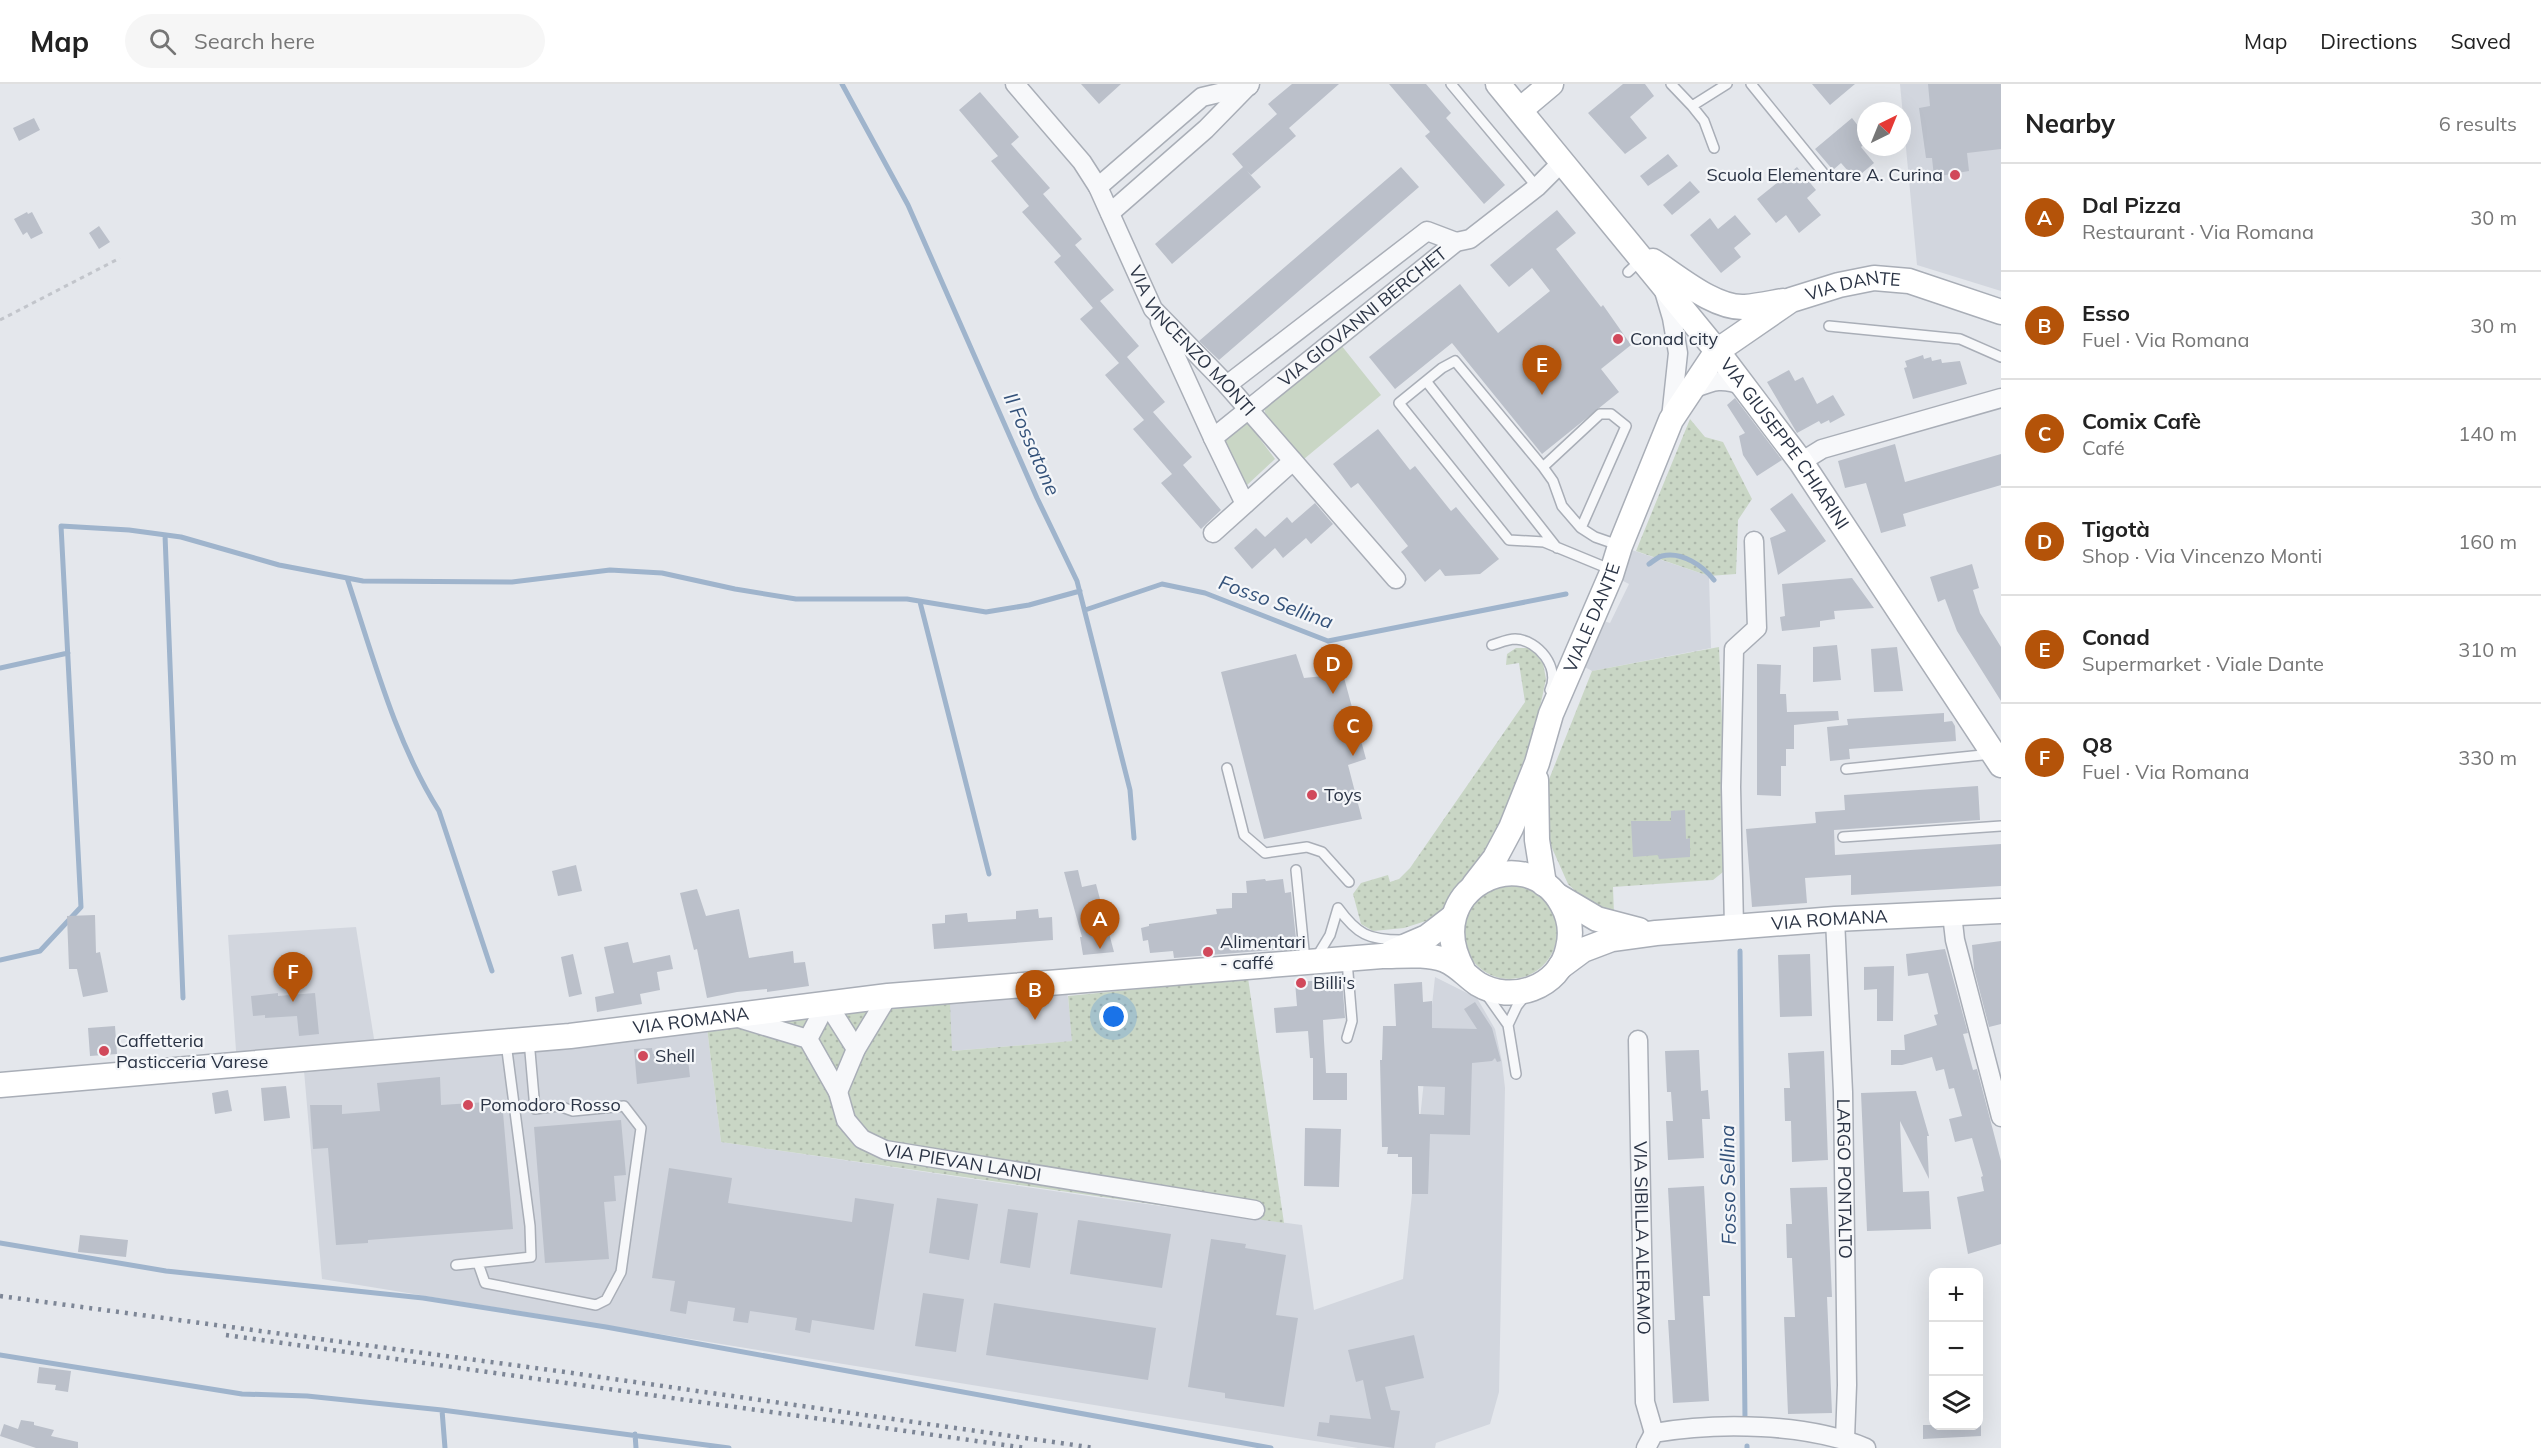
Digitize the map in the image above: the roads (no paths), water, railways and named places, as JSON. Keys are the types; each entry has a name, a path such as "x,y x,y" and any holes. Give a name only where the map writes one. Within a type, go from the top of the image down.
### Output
{"main road":[{"name":"VIA GIUSEPPE CHIARINI","path":"1498,84 1562,162 1634,259 1661,281 1801,462 1998,759"},
{"path":"1520,110 1551,84"},
{"path":"1634,259 1725,304 1744,307 1791,300"},
{"name":"VIA DANTE","path":"1717,351 1791,300 1839,285 1874,278 1909,281 2001,312"},
{"name":"VIALE DANTE","path":"1474,886 1495,858 1511,828 1537,763 1551,714 1586,636 1671,420 1717,351"},
{"path":"1537,763 1537,840 1551,890 1567,913 1570,931 1568,950 1560,967"},
{"path":"1470,976 1454,954 1451,935 1453,916 1459,902 1474,886 1490,877 1508,873 1527,876 1597,919 1624,928 1656,933"},
{"name":"VIA ROMANA","path":"1656,933 1835,918 2001,910"},
{"path":"1382,956 1427,937 1453,916"},
{"path":"1382,956 1421,955 1444,960 1494,991 1513,993 1531,990 1548,981 1560,967 1583,950 1612,939 1656,933"},
{"name":"VIA ROMANA","path":"0,1085 517,1040 888,996 1382,956"}],"street":[{"name":"VIA VINCENZO MONTI","path":"1015,84 1082,162 1098,187 1153,309 1227,385 1396,579"},
{"path":"1098,187 1202,97 1250,85"},
{"path":"1110,213 1206,129 1250,85"},
{"name":"VIA GIOVANNI BERCHET","path":"1213,438 1247,408 1456,242 1470,240 1537,187 1562,162"},
{"path":"1227,385 1427,231 1456,242"},
{"path":"1661,281 1672,318 1678,353 1671,420"},
{"path":"1153,309 1245,504"},
{"path":"1689,391 1715,380 1728,380 1744,386"},
{"path":"1801,462 1822,449 2001,398"},
{"path":"1213,533 1293,461"},
{"path":"1734,927 1731,787 1734,649 1757,627 1754,541"},
{"path":"1952,914 1955,940 2001,1117"},
{"name":"LARGO PONTALTO","path":"1835,918 1843,1104 1847,1385 1845,1439"},
{"path":"838,1092 855,1049 888,996"},
{"path":"827,1003 855,1049"},
{"path":"734,1016 808,1039 827,1003"},
{"name":"VIA PIEVAN LANDI","path":"808,1039 838,1092 846,1120 862,1139 885,1150 1256,1210"},
{"name":"VIA SIBILLA ALERAMO","path":"1638,1040 1645,1402 1650,1440"},
{"path":"1650,1440 1672,1430 1776,1428 1845,1439 1866,1448"}],"lane":[{"path":"1451,84 1537,187"},
{"path":"1671,84 1704,121 1714,148"},
{"path":"1692,106 1727,84"},
{"path":"1751,84 1825,175"},
{"path":"1829,326 1960,339 2001,357"},
{"path":"1612,570 1544,542 1509,540 1399,403 1455,361 1543,467 1553,481 1562,506 1581,528 1595,537 1620,546"},
{"path":"1426,381 1559,550"},
{"path":"1543,467 1600,414 1611,414 1626,426 1581,528"},
{"path":"1492,645 1515,639 1533,645 1549,660 1553,683 1546,700 1551,714"},
{"path":"1846,769 1998,759"},
{"path":"1227,768 1244,835 1265,853 1307,847 1322,852 1349,882"},
{"path":"1843,837 2001,826"},
{"path":"1296,870 1310,963"},
{"path":"1310,963 1330,935 1338,909 1351,927 1364,936 1399,940 1427,937"},
{"path":"1347,959 1352,1021 1347,1038"},
{"path":"1470,976 1494,1003 1508,1025 1516,1074"},
{"path":"1508,1025 1517,1006 1531,990"},
{"path":"517,1040 535,1109"},
{"path":"456,1265 531,1257 530,1226 516,1110 517,1040"},
{"path":"478,1263 485,1283 596,1305 606,1300 621,1272 641,1128 624,1106 573,1111 560,1106 516,1110"}],"waterway":[{"name":"Il Fossatone","path":"842,84 908,205 1037,498 1077,581 1130,790 1134,838"},
{"path":"0,960 40,951 81,907 61,526 129,530 181,537 279,565 363,581 512,582 610,570 662,573 735,589 796,599 907,599 986,612 1029,605 1080,591"},
{"path":"165,535 183,998"},
{"name":"Fosso Sellina","path":"1649,564 1662,556 1677,556 1698,565 1714,580"},
{"path":"347,578 397,727 423,784 439,811 492,971"},
{"name":"Fosso Sellina","path":"1085,610 1162,584 1205,593 1328,641 1566,594"},
{"path":"920,602 989,874"},
{"path":"0,668 68,653"},
{"name":"Fosso Sellina","path":"1740,951 1745,1419"},
{"path":"0,1243 166,1271 423,1298 606,1327 1271,1448"},
{"path":"0,1355 242,1394 307,1396 442,1410 729,1448"},
{"path":"442,1410 445,1448"},
{"path":"635,1434 636,1448"}],"railway":[{"path":"0,1296 565,1372 1095,1448"},
{"path":"226,1335 1026,1448"}],"place":[{"name":"Scuola Elementare A. Curina","path":"1955,175"},
{"name":"Conad city","path":"1618,339"},
{"name":"Conad","path":"1542,395"},
{"name":"Tigotà","path":"1333,694"},
{"name":"Comix Cafè","path":"1353,756"},
{"name":"Toys","path":"1312,795"},
{"name":"Dal Pizza","path":"1100,949"},
{"name":"Alimentari - caffé","path":"1208,952"},
{"name":"Billi's","path":"1301,983"},
{"name":"Q8","path":"293,1002"},
{"name":"Esso","path":"1035,1020"},
{"name":"Caffetteria Pasticceria Varese","path":"104,1051"},
{"name":"Shell","path":"643,1056"},
{"name":"Pomodoro Rosso","path":"468,1105"}]}
